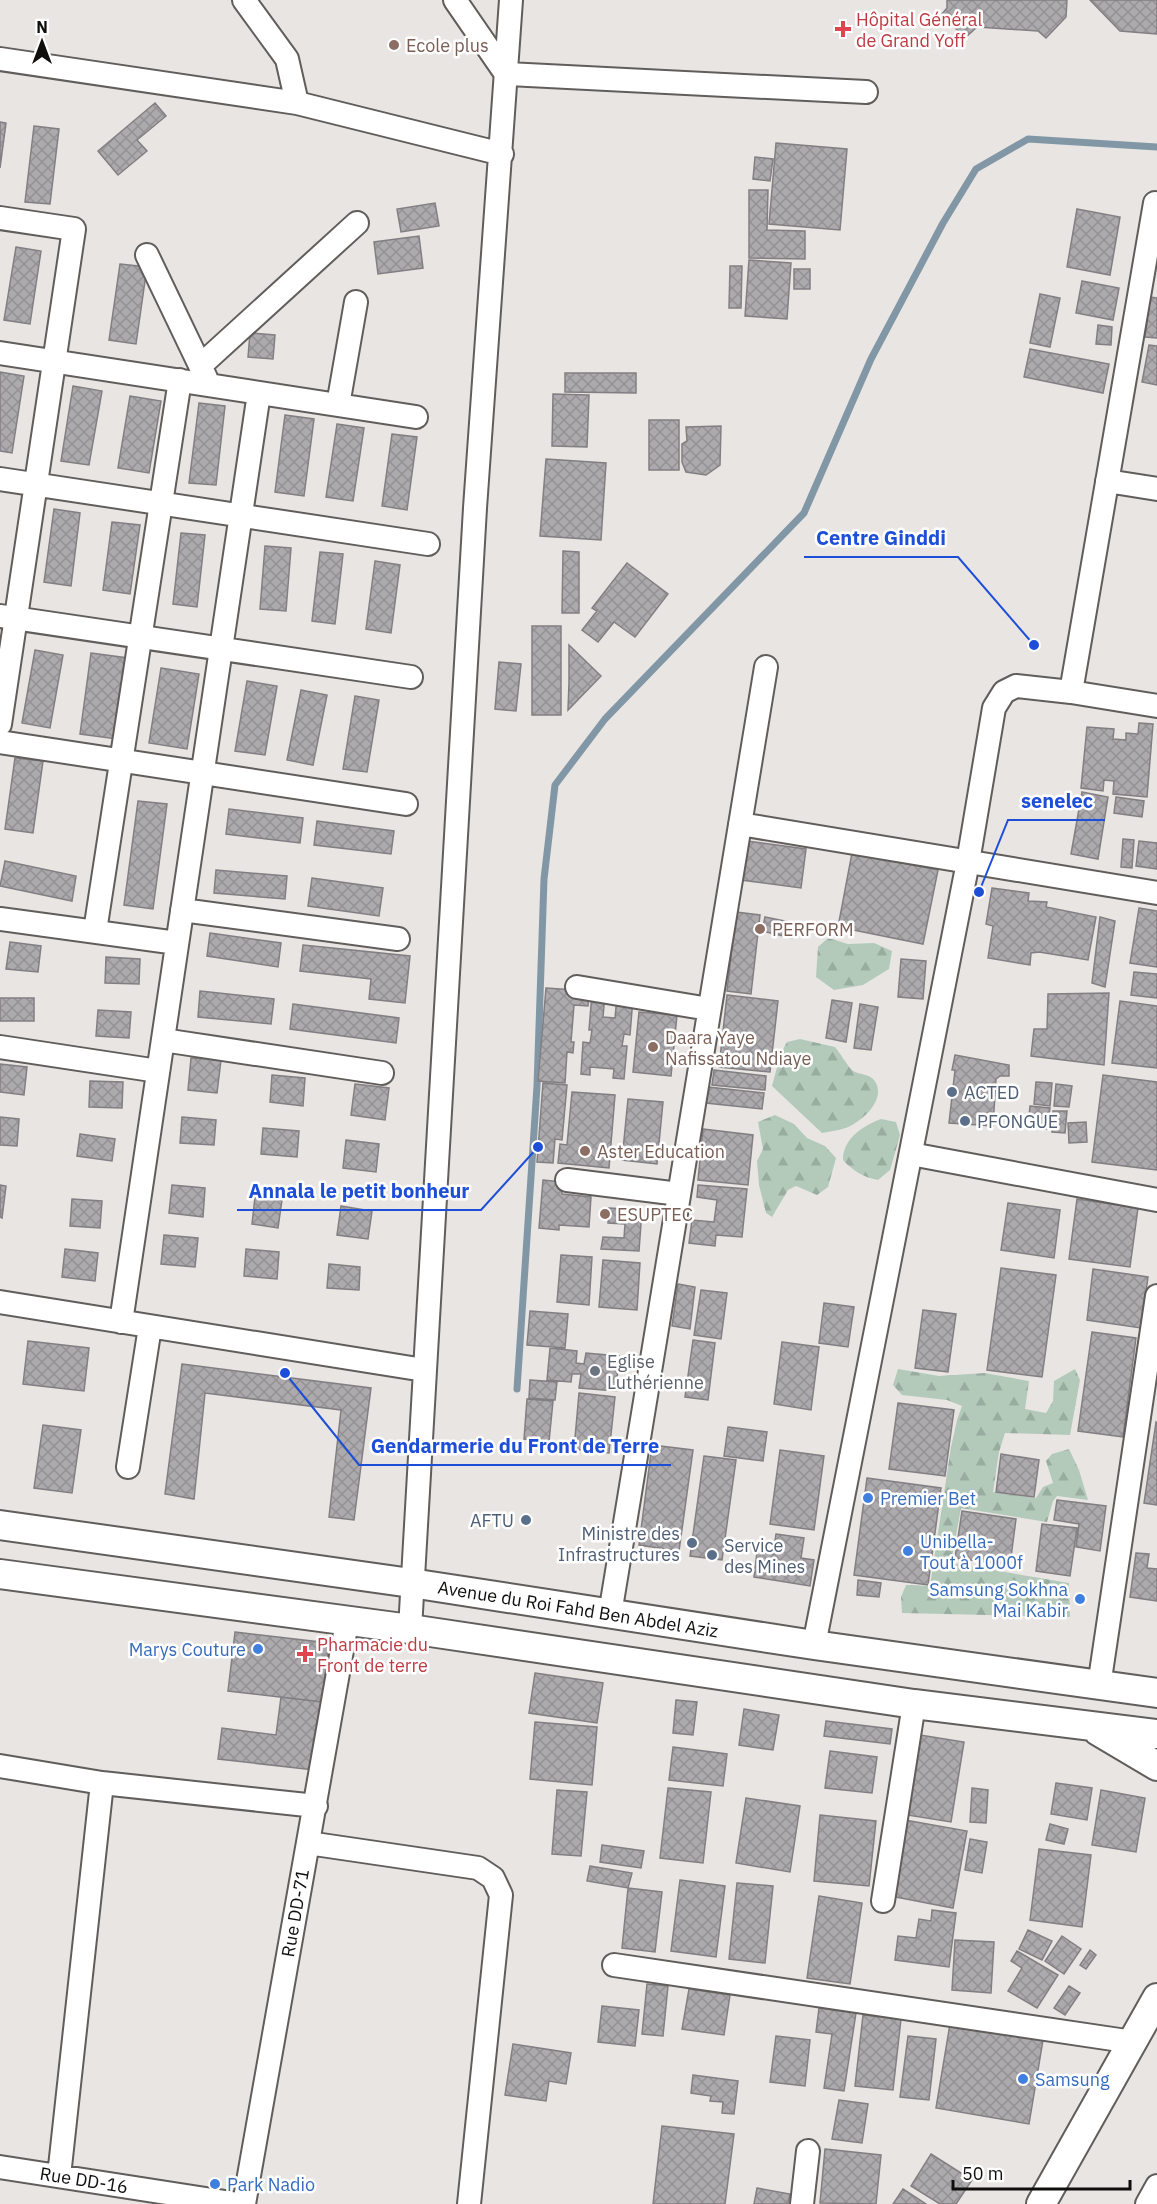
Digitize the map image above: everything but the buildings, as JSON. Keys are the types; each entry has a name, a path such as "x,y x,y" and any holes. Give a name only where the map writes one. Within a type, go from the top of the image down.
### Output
{"main road":[{"name":"Avenue du Roi Fahd Ben Abdel Aziz","path":"0,1525 1157,1693"},
{"path":"0,1574 410,1629 914,1704 1157,1734"},
{"path":"1089,1725 1157,1766"},
{"path":"1041,2204 1157,1998"}],"street":[{"path":"244,0 287,59 297,103"},
{"path":"455,0 506,74"},
{"path":"410,1629 474,519 511,0"},
{"path":"0,58 297,103 501,154"},
{"path":"506,74 866,92"},
{"path":"1071,692 1155,203"},
{"path":"0,218 74,229 36,484 8,617 0,724"},
{"path":"205,375 357,223"},
{"path":"147,255 205,375"},
{"path":"338,405 356,302"},
{"path":"0,352 180,380 205,375 259,393 416,417"},
{"path":"95,931 180,380"},
{"path":"121,1322 259,393"},
{"path":"0,479 428,543"},
{"path":"1107,481 1157,489"},
{"path":"8,617 411,678"},
{"path":"610,1614 766,667"},
{"path":"814,1645 968,862 994,708 1004,692 1016,687 1071,692 1157,706"},
{"path":"0,742 406,804"},
{"path":"740,824 1157,893"},
{"path":"182,909 398,939"},
{"path":"0,919 177,943"},
{"path":"577,987 710,1009"},
{"path":"163,1040 382,1073"},
{"path":"0,1047 158,1071"},
{"path":"910,1154 1157,1200"},
{"path":"567,1180 679,1194"},
{"path":"1099,1686 1155,1323 1157,1296"},
{"path":"0,1302 424,1370"},
{"path":"128,1467 150,1327"},
{"name":"Rue DD-71","path":"243,2204 316,1806 347,1622"},
{"path":"883,1901 914,1704"},
{"path":"0,1766 102,1783 316,1806"},
{"path":"59,2176 102,1783"},
{"path":"308,1843 478,1868 493,1878 501,1895 469,2204"},
{"path":"614,1965 1133,2042"},
{"path":"802,2204 808,2151"},
{"name":"Rue DD-16","path":"0,2167 238,2204"},
{"path":"1147,2204 1157,2186"}],"green space":[{"path":"828,938 848,944 874,943 892,951 889,969 863,985 834,990 816,977 818,947"},
{"path":"800,1039 835,1047 852,1070 871,1077 876,1083 878,1095 876,1101 869,1112 854,1124 822,1133 772,1086 781,1053 787,1042"},
{"path":"775,1115 794,1124 807,1138 825,1146 836,1158 828,1187 817,1195 796,1186 788,1190 772,1217 766,1213 759,1185 757,1161 763,1149 758,1122"},
{"path":"881,1119 896,1122 900,1135 890,1170 878,1180 859,1173 843,1160 846,1145 850,1139 867,1125"},
{"path":"898,1369 939,1376 985,1373 1029,1381 1025,1409 1046,1413 1053,1401 1054,1381 1075,1369 1080,1380 1070,1435 1005,1433 999,1452 993,1492 1036,1498 1043,1487 1053,1483 1046,1461 1052,1454 1069,1449 1079,1470 1088,1500 1057,1496 1053,1501 1047,1522 961,1508 951,1563 1069,1583 1070,1617 902,1613 901,1597 906,1585 930,1586 951,1447 962,1406 947,1400 902,1395 893,1385"}],"waterway":[{"path":"517,1389 537,1086 544,879 555,785 605,719 804,513 871,359 943,223 976,169 1028,139 1157,147"}],"place":[{"name":"Hôpital Général de Grand Yoff","path":"843,29"},
{"name":"Ecole plus","path":"394,45"},
{"name":"Centre Ginddi","path":"1034,645"},
{"name":"senelec","path":"979,892"},
{"name":"PERFORM","path":"760,929"},
{"name":"Daara Yaye Nafissatou Ndiaye","path":"653,1047"},
{"name":"ACTED","path":"952,1092"},
{"name":"PFONGUE","path":"965,1121"},
{"name":"Annala le petit bonheur","path":"538,1147"},
{"name":"Aster Education","path":"585,1151"},
{"name":"ESUPTEC","path":"605,1214"},
{"name":"Eglise Luthérienne","path":"595,1371"},
{"name":"Gendarmerie du Front de Terre","path":"285,1373"},
{"name":"Premier Bet","path":"868,1498"},
{"name":"AFTU","path":"526,1520"},
{"name":"Ministre des Infrastructures","path":"692,1543"},
{"name":"Unibella- Tout à 1000f","path":"908,1551"},
{"name":"Service des Mines","path":"712,1555"},
{"name":"Samsung Sokhna Mai Kabir","path":"1080,1599"},
{"name":"Marys Couture","path":"258,1649"},
{"name":"Pharmacie du Front de terre","path":"305,1654"},
{"name":"Samsung","path":"1023,2079"},
{"name":"Park Nadio","path":"215,2184"}]}
